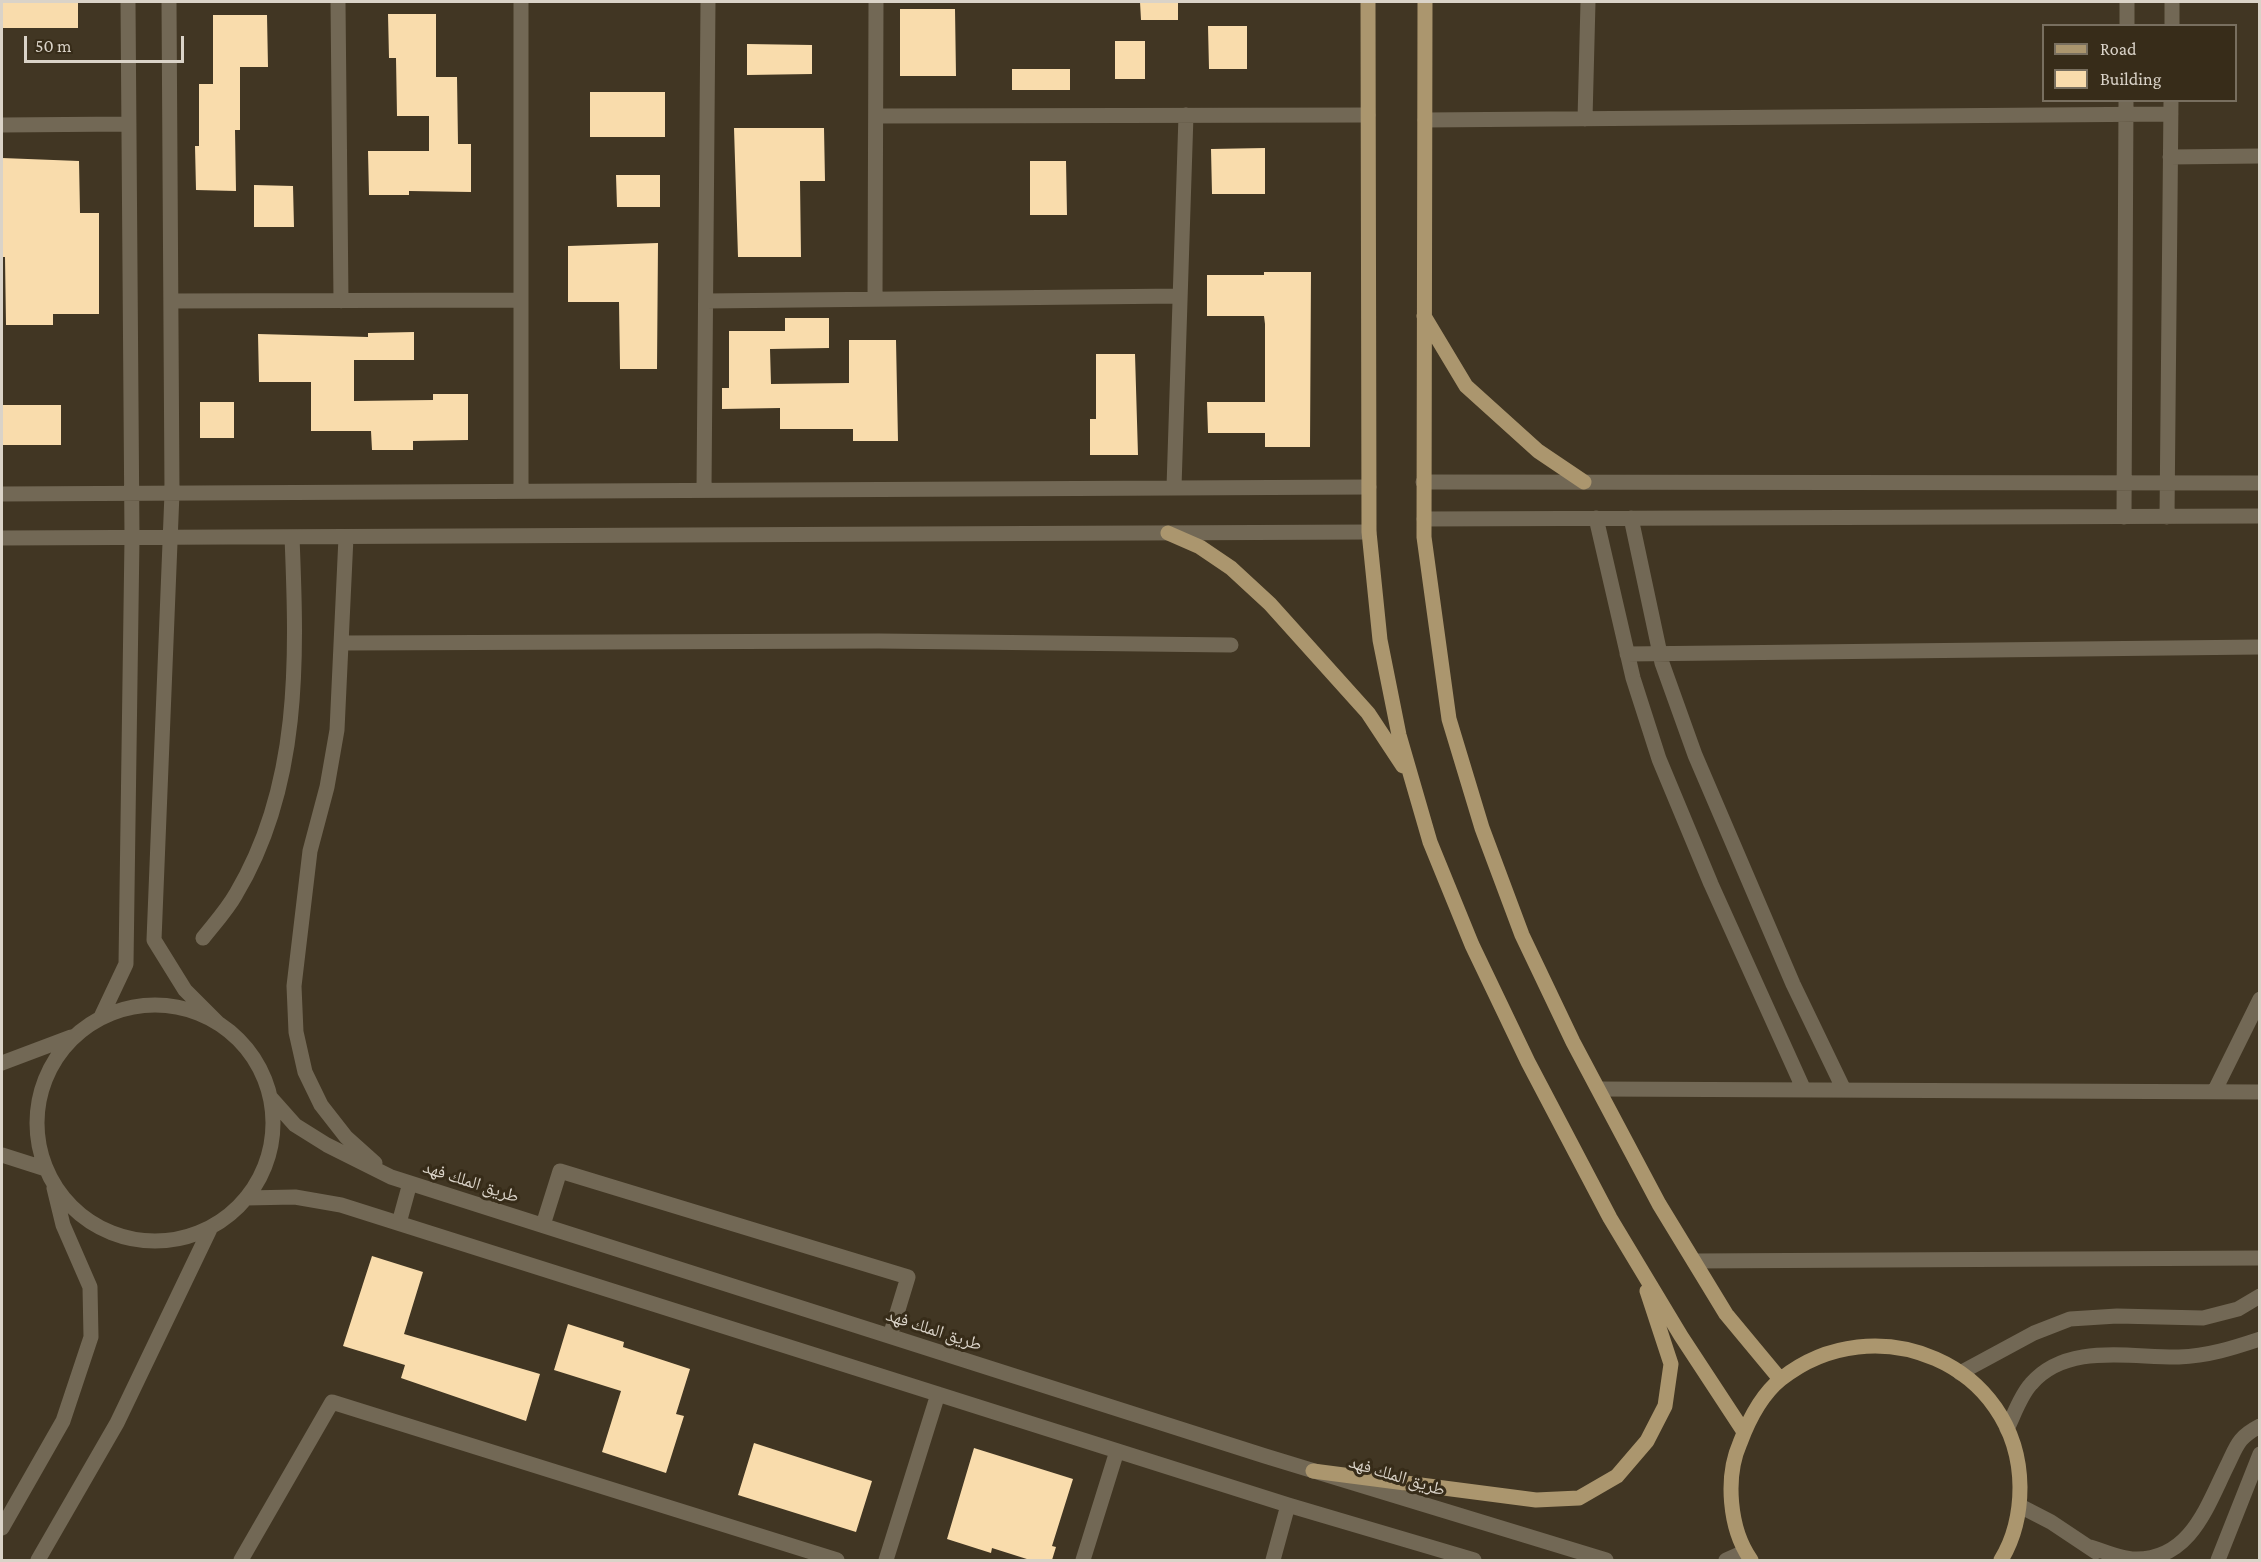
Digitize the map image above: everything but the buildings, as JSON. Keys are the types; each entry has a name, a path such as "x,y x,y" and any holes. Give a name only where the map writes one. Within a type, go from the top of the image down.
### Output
{"main road":[{"path":"1368,2 1369,532 1380,640 1399,735 1430,842 1472,945 1528,1062 1610,1218 1744,1432"},
{"path":"1425,2 1424,519 1435,632 1449,719 1479,817 1522,934 1599,1089 1659,1204 1726,1314 1780,1379"},
{"path":"1424,314 1466,386 1538,451 1584,482"},
{"path":"1168,533 1200,546 1232,568 1270,604 1368,713 1412,779"},
{"path":"1313,1471 1536,1500 1579,1498 1617,1476 1647,1441 1665,1407 1671,1364 1640,1268"},
{"path":"1747,1556 1731,1505 1734,1456 1753,1412 1780,1379 1816,1356 1857,1345 1900,1346 1940,1359 1976,1384 2002,1417 2018,1457 2020,1506 2013,1541 2001,1560"}],"street":[{"path":"101,1017 126,964 132,538 128,2"},
{"path":"74,1035 55,1058 43,1084 36,1112 38,1141 46,1169 54,1185 72,1208 96,1226 124,1237 153,1241 183,1238 211,1227 230,1215 246,1198 261,1176 270,1151 273,1124 271,1098 259,1067 241,1042 185,990 154,940 172,494 169,2"},
{"path":"338,2 341,301"},
{"path":"521,2 521,491"},
{"path":"704,490 708,2"},
{"path":"875,299 876,2"},
{"path":"1585,119 1588,2"},
{"path":"2127,2 2127,24"},
{"path":"2172,2 2172,24"},
{"path":"1425,120 2171,107 2167,517"},
{"path":"2124,517 2126,108"},
{"path":"1174,487 1185,115"},
{"path":"876,116 1368,115"},
{"path":"2,125 129,124"},
{"path":"2170,157 2259,156"},
{"path":"706,301 1180,296"},
{"path":"171,301 521,300"},
{"path":"1423,482 2259,483"},
{"path":"2,494 1369,487"},
{"path":"1424,519 2259,516"},
{"path":"1596,518 1627,654 1659,759 1711,884 1804,1090"},
{"path":"1631,518 1660,654 1695,755 1792,984 1844,1090"},
{"path":"2,538 1369,532"},
{"path":"203,938 236,895 266,834 281,785 291,726 296,631 292,537"},
{"path":"346,537 337,730 327,787 310,851 295,975 296,1032 305,1072 321,1105 346,1137 391,1177"},
{"path":"342,643 879,641 1231,645"},
{"path":"1627,654 2259,648"},
{"path":"2214,1092 2259,999"},
{"path":"2,1063 74,1035 101,1017 130,1006 160,1004 190,1010 218,1023"},
{"path":"1599,1089 2259,1092"},
{"name":"طريق الملك فهد","path":"271,1098 295,1125 327,1145 391,1177 1313,1471 1606,1560"},
{"path":"2,1155 46,1169"},
{"path":"543,1225 560,1172 908,1277 890,1336"},
{"path":"399,1223 410,1183"},
{"path":"2,1528 63,1421 91,1337 90,1287 63,1225 54,1185"},
{"path":"246,1198 295,1197 341,1204 1288,1505 1474,1560"},
{"path":"38,1560 117,1423 211,1227"},
{"path":"1694,1261 2259,1258"},
{"path":"1960,1374 2034,1333 2070,1319 2117,1316 2204,1318 2238,1309 2259,1296"},
{"path":"2007,1429 2030,1384 2054,1366 2089,1356 2126,1354 2179,1357 2226,1351 2259,1339"},
{"path":"886,1560 938,1394"},
{"path":"241,1560 332,1401 837,1560"},
{"path":"2090,1547 2133,1559 2161,1557 2183,1542 2202,1517 2242,1436 2259,1426"},
{"path":"1083,1560 1117,1451"},
{"path":"2218,1560 2259,1454"},
{"path":"1273,1560 1288,1505"},
{"path":"2020,1506 2090,1547 2105,1560"},
{"path":"1726,1560 1747,1556"}]}
